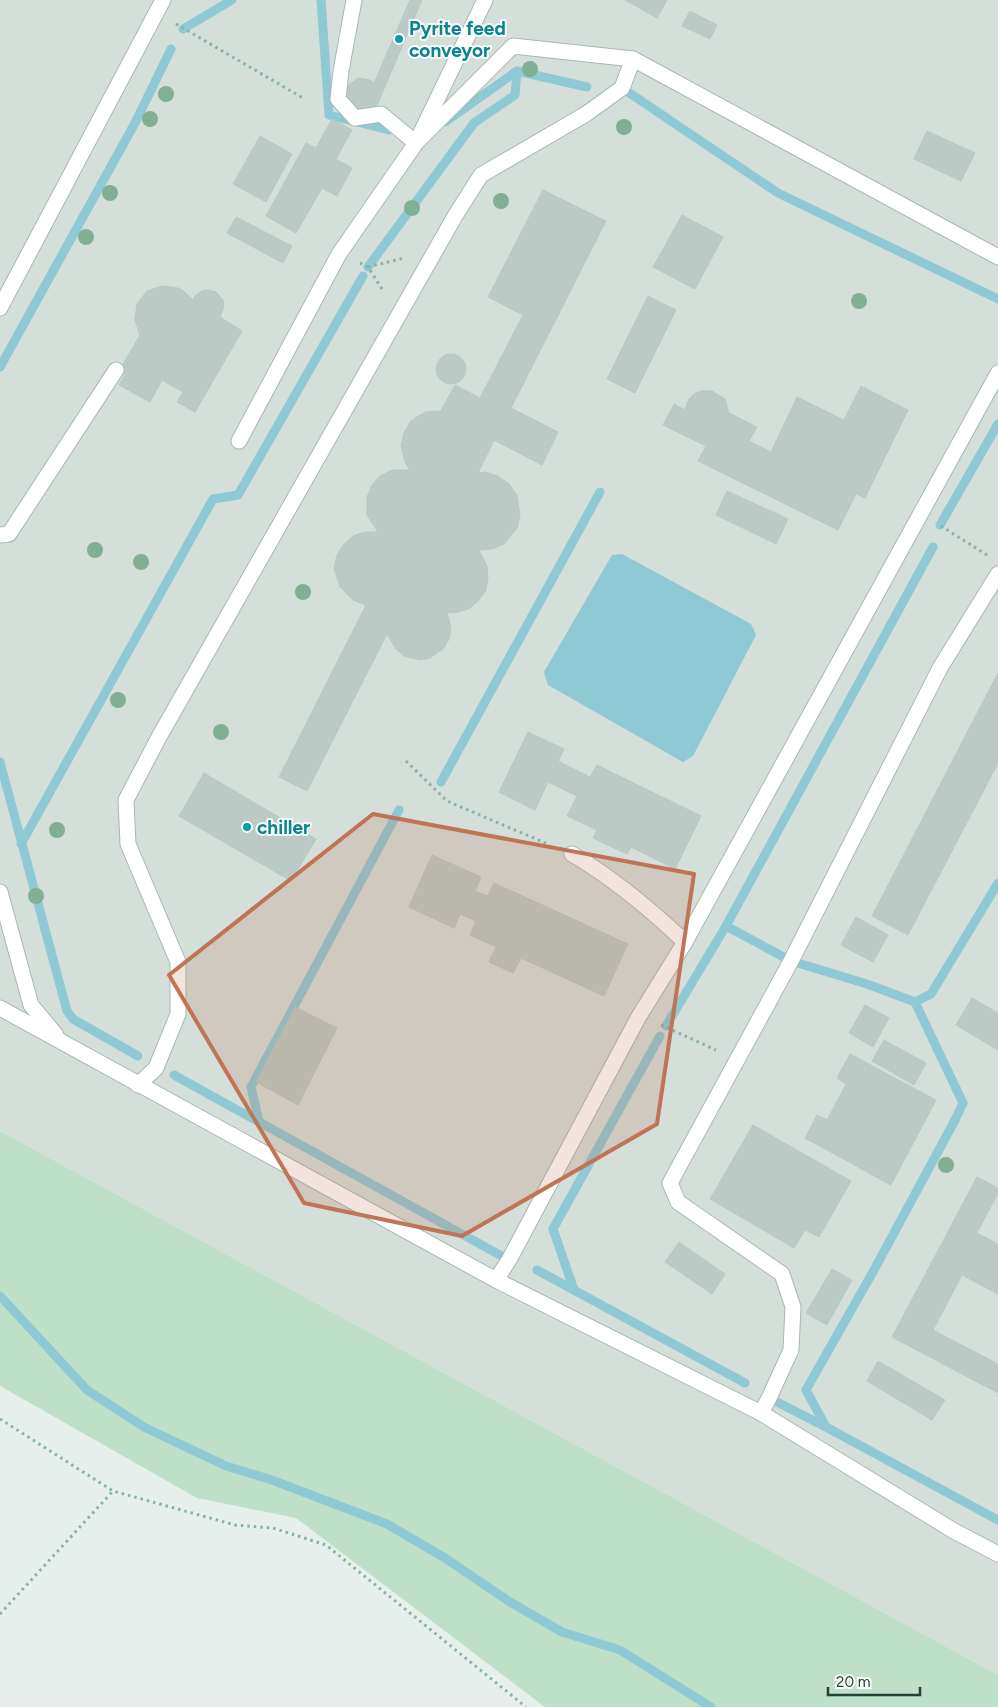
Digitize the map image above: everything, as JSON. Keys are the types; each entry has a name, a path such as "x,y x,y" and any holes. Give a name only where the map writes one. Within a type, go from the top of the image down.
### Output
{"lane":[{"path":"354,0 341,71 338,99 355,118 381,114 416,143"},
{"path":"239,442 339,254 416,143 485,0"},
{"path":"0,308 160,5"},
{"path":"416,143 513,46 633,59 998,257"},
{"path":"138,1084 156,1068 178,1014 178,962 128,844 126,800 159,737 398,316 455,216 482,175 586,114 622,88 633,59"},
{"path":"0,535 9,534 116,370"},
{"path":"496,1280 509,1260 638,1018 685,942 998,373"},
{"path":"761,1413 791,1350 793,1307 782,1274 678,1202 670,1183 791,962 940,668 998,574"},
{"path":"572,854 601,871 685,942"},
{"path":"0,892 31,1005 61,1042"},
{"path":"0,1008 496,1280 761,1413 954,1531 998,1554"}],"path":[{"path":"160,5 183,29 303,98"},
{"path":"339,254 368,267 398,316"},
{"path":"921,515 990,557"},
{"path":"406,762 447,801 572,854"},
{"path":"638,1018 666,1026 738,1060"},
{"path":"0,1419 113,1491 235,1524 274,1528 326,1544 526,1707"},
{"path":"0,1614 113,1491"}],"highlighted area":[{"path":"373,814 694,874 657,1124 462,1236 304,1203 169,975"}],"shaded area":[{"path":"0,0 998,0 998,1675 0,1131"}],"green space":[{"path":"0,1131 998,1675 998,1707 545,1707 296,1518 197,1498 0,1386"}],"water":[{"path":"622,554 751,624 756,635 693,756 683,762 548,685 544,672 612,555"}],"building":[{"name":"Pyrite feed conveyor","path":"410,0 422,0 378,103 374,108 360,113 345,98 348,86 358,78 370,80 374,83"},
{"path":"625,0 667,0 657,18"},
{"path":"690,11 717,25 710,39 682,26"},
{"path":"332,119 352,130 336,159 352,168 337,196 322,188 296,233 266,216 306,143 316,148"},
{"path":"927,131 975,153 961,181 914,159"},
{"path":"260,136 292,154 266,202 233,184"},
{"path":"543,190 606,221 511,408 558,432 542,465 494,440 478,473 485,472 498,476 509,484 517,495 520,515 517,528 504,544 492,549 479,550 487,566 486,590 470,608 459,612 447,613 451,628 449,639 444,648 430,658 420,660 404,656 396,649 387,634 307,791 279,777 366,605 353,600 340,587 334,568 337,555 343,545 353,536 365,532 378,532 367,515 367,497 372,485 380,476 392,470 410,470 405,462 401,445 404,433 410,422 426,412 441,411 455,385 480,398 523,315 488,297"},
{"path":"682,215 723,237 695,289 653,267"},
{"path":"236,217 292,246 283,263 227,233"},
{"path":"162,286 178,288 193,300 202,291 216,292 223,300 224,306 220,317 242,331 195,412 177,402 183,392 162,380 150,402 119,385 125,375 119,371 140,335 135,320 137,304 147,291"},
{"path":"648,296 676,310 635,393 607,379"},
{"path":"451,354 461,359 466,369 461,379 451,384 441,379 436,369 441,359"},
{"path":"861,386 908,410 865,498 856,494 838,530 698,461 706,446 663,425 674,404 685,410 689,399 694,394 701,391 712,391 725,399 729,413 757,427 749,441 771,452 797,397 844,420"},
{"path":"727,491 788,519 776,544 716,515"},
{"path":"998,673 998,763 908,935 872,916"},
{"path":"528,732 564,749 558,761 590,777 597,765 701,816 675,869 631,847 627,854 593,838 597,830 567,816 577,796 548,782 535,810 499,792"},
{"name":"chiller","path":"204,773 316,839 291,881 179,816"},
{"path":"432,855 481,877 475,891 488,896 494,883 628,944 604,996 521,958 513,973 489,962 496,947 470,935 476,921 460,914 454,928 409,907"},
{"path":"856,917 888,935 873,962 841,945"},
{"path":"972,998 998,1013 998,1050 956,1025"},
{"path":"865,1005 889,1018 873,1047 849,1033"},
{"path":"295,1007 337,1028 298,1105 256,1082"},
{"path":"884,1040 926,1063 914,1085 872,1061"},
{"path":"850,1054 936,1100 891,1185 805,1138 817,1115 827,1120 846,1084 837,1078"},
{"path":"753,1125 851,1181 819,1237 805,1230 794,1248 710,1199"},
{"path":"977,1177 998,1188 998,1193 977,1233 998,1244 998,1294 962,1275 933,1330 998,1364 998,1393 892,1337"},
{"path":"679,1242 725,1274 712,1294 665,1262"},
{"path":"832,1269 852,1280 827,1325 806,1313"},
{"path":"878,1361 945,1400 932,1420 867,1381"}],"waterway":[{"path":"183,29 232,0"},
{"path":"321,0 329,115 389,130"},
{"path":"0,367 135,123 171,49"},
{"path":"445,122 517,71 587,87"},
{"path":"368,267 474,123 515,95 517,71"},
{"path":"622,88 778,193 998,299"},
{"path":"21,844 213,499 238,495 363,276"},
{"path":"940,525 998,424"},
{"path":"441,782 600,492"},
{"path":"666,1026 726,926 933,547"},
{"path":"0,762 67,1011 73,1019 138,1056"},
{"path":"259,1121 251,1087 399,810"},
{"path":"726,926 791,961 867,984 915,1002 931,994 998,883"},
{"path":"826,1427 806,1390 874,1270 963,1103 915,1002"},
{"path":"574,1290 553,1229 660,1036"},
{"path":"174,1075 509,1260"},
{"path":"537,1270 745,1383"},
{"path":"0,1296 87,1390 144,1427 226,1466 272,1480 387,1524 445,1558 510,1602 562,1632 620,1650 711,1707"},
{"path":"769,1398 998,1520"}],"place":[{"name":"Pyrite feed conveyor","path":"399,39"},
{"name":"chiller","path":"247,827"}]}
